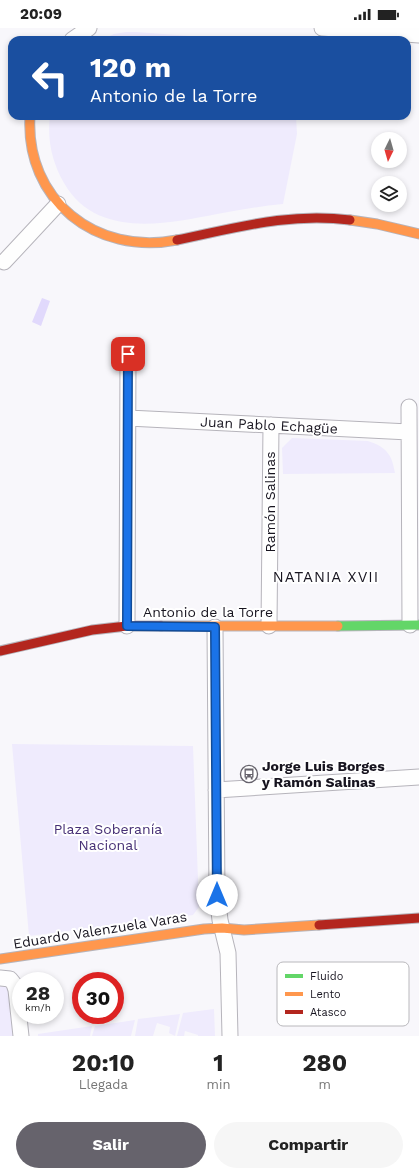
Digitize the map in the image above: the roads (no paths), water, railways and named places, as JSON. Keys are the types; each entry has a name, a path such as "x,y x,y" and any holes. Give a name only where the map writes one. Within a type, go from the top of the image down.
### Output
{"street":[{"path":"77,36 87,28"},
{"path":"322,28 419,35"},
{"path":"30,120 30,138 37,172 45,187 58,204 72,217 90,229 109,237 153,243 178,240 251,224 306,217 346,220 381,225 419,234"},
{"path":"4,262 58,204"},
{"path":"127,626 128,354"},
{"path":"409,407 414,625"},
{"name":"Juan Pablo Echagüe","path":"128,418 409,432"},
{"name":"Ramón Salinas","path":"270,626 271,425"},
{"name":"Antonio de la Torre","path":"0,651 92,630 127,626 215,627 414,625"},
{"path":"215,627 217,895 222,928 228,953 230,1036"},
{"path":"216,790 419,777"},
{"name":"Eduardo Valenzuela Varas","path":"0,959 204,929 222,928 244,930 419,918"},
{"path":"0,976 10,979 14,984 21,1036"}],"place":[{"name":"Jorge Luis Borges y Ramón Salinas","path":"249,774"}],"district":[{"name":"NATANIA XVII","path":"326,577"}],"park label":[{"name":"Plaza Soberanía Nacional","path":"108,838"}]}
